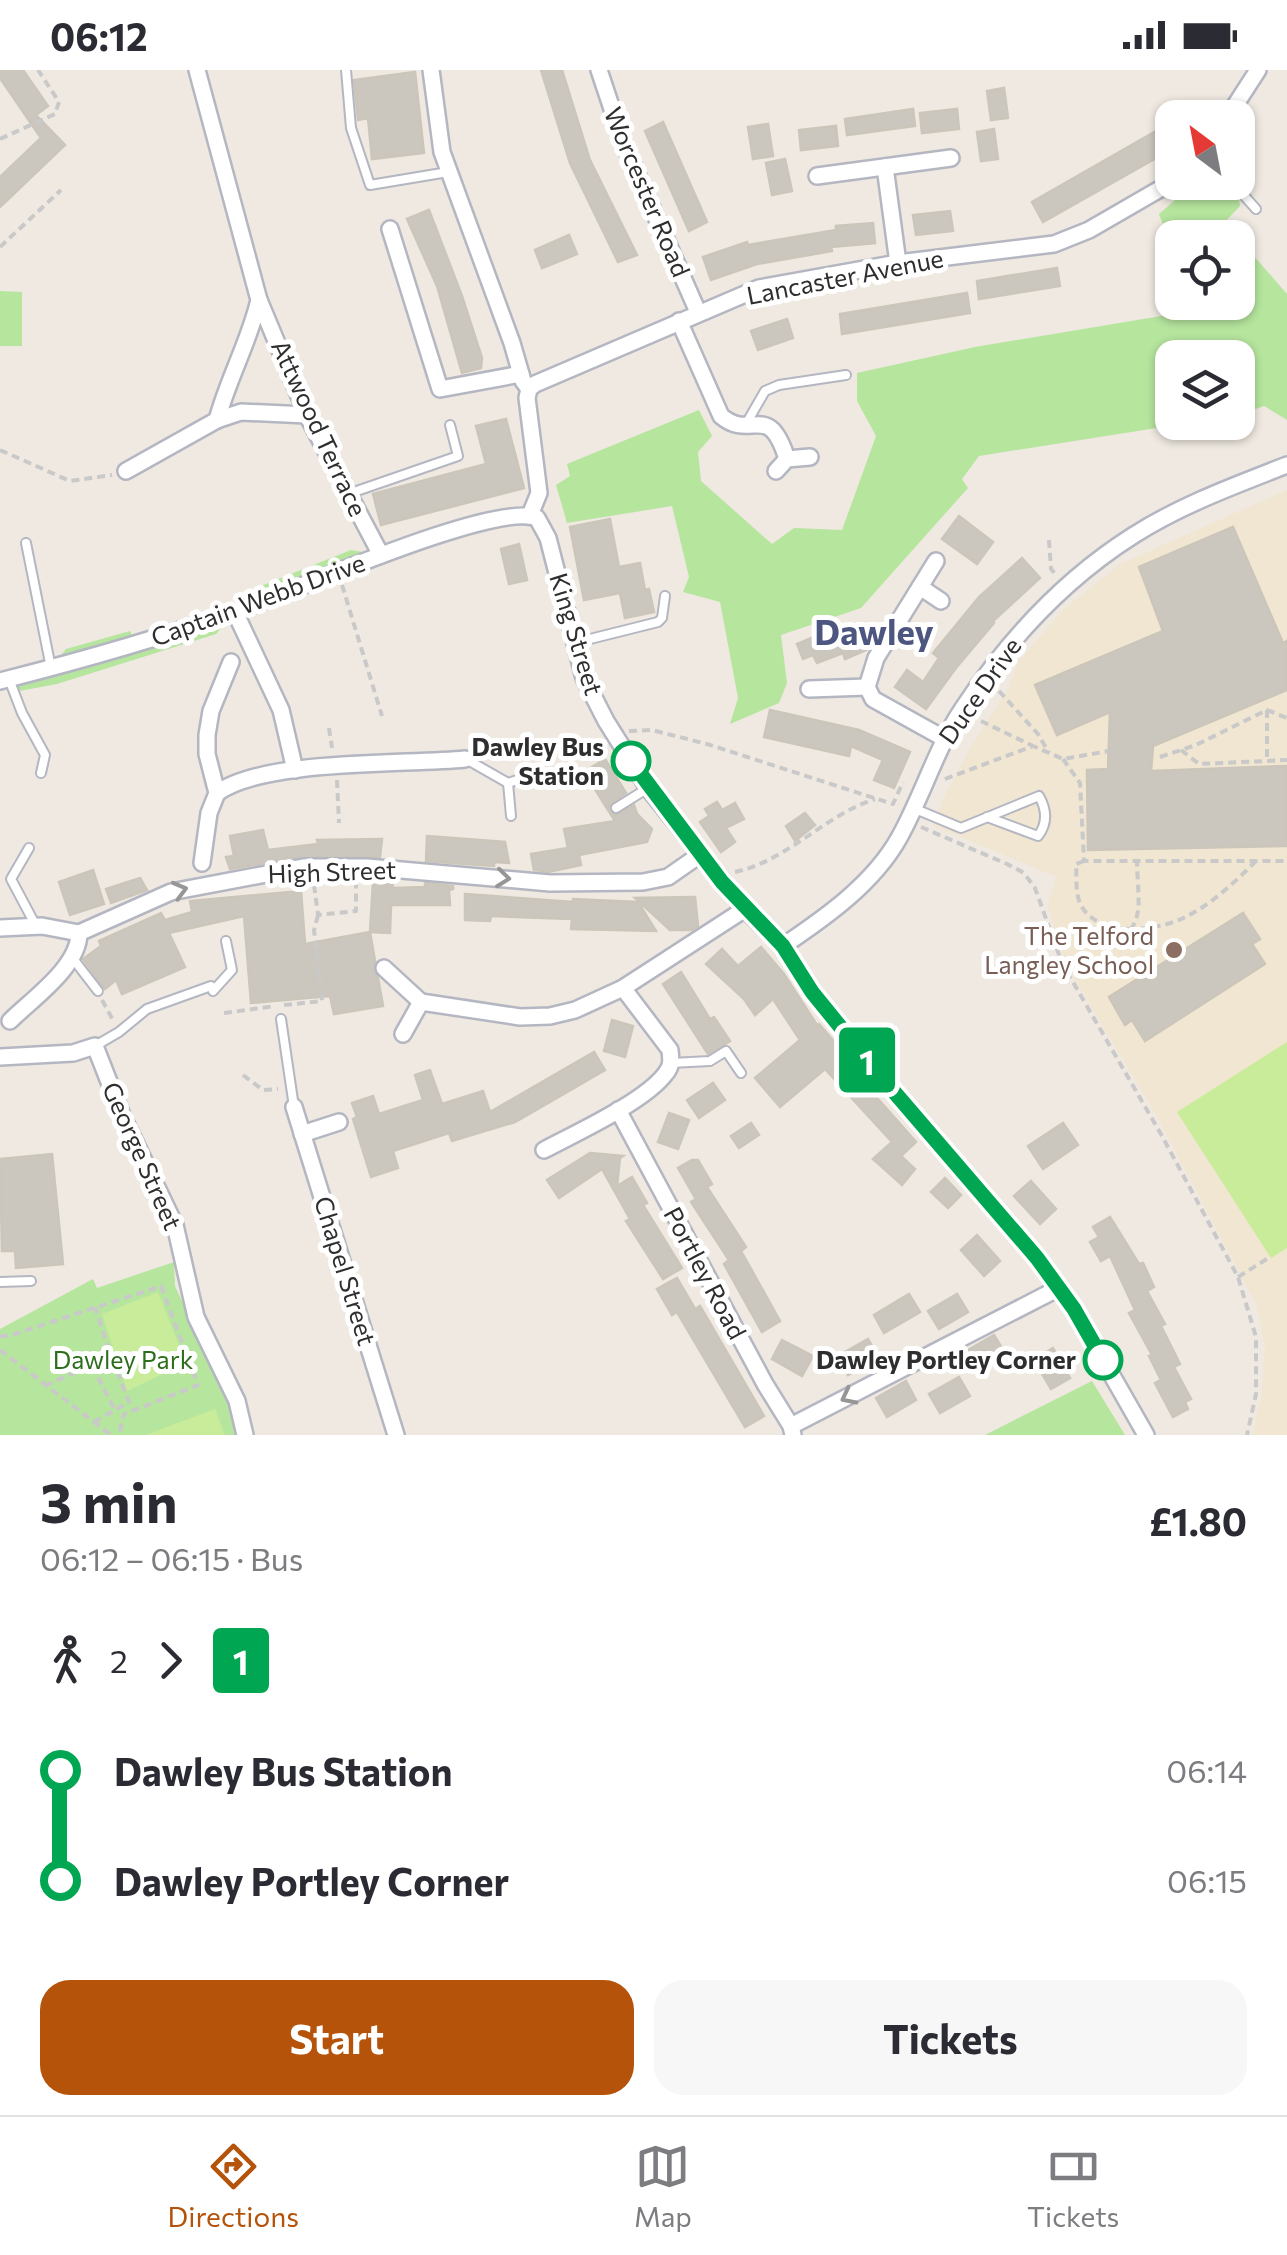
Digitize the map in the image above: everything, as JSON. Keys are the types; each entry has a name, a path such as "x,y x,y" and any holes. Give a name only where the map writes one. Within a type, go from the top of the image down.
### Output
{"street":[{"name":"Attwood Terrace","path":"197,70 260,300 308,415 381,555"},
{"path":"431,70 448,172 467,216 520,374 529,389 539,493 522,515"},
{"name":"Worcester Road","path":"599,70 623,142 698,312"},
{"path":"1239,100 1258,70"},
{"path":"816,176 950,158"},
{"path":"885,167 898,263"},
{"name":"Lancaster Avenue","path":"529,389 678,320 758,288 898,263 1054,244 1090,230 1155,192"},
{"path":"390,230 440,389 520,374"},
{"name":"Attwood Terrace","path":"218,420 260,300"},
{"path":"678,320 714,406 728,422 773,428 780,434 782,465 810,457"},
{"path":"126,472 218,420 241,412 308,415"},
{"name":"Duce Drive","path":"783,946 821,921 868,879 890,853 945,739 1008,646 1066,588 1189,498 1287,464"},
{"name":"Captain Webb Drive","path":"4,680 235,612 381,555 522,515"},
{"name":"King Street","path":"522,515 538,518 548,538 589,690 648,788 745,910 783,946 812,992 877,1072 1060,1288 1146,1435"},
{"path":"936,561 876,658 866,686 873,699 945,739"},
{"path":"920,587 941,601"},
{"path":"235,612 280,710 295,770"},
{"path":"202,862 209,813 217,793 207,754 207,735 211,712 231,662"},
{"path":"810,688 866,686"},
{"path":"217,793 238,780 295,770 466,759"},
{"name":"High Street","path":"78,934 171,892 303,867 416,870 550,883 643,882 668,878 701,854"},
{"path":"384,968 421,1002 520,1016 550,1016 575,1010 623,988 745,910"},
{"path":"0,928 36,926 78,934 79,941 66,966 10,1021"},
{"path":"544,1150 618,1110 666,1074 671,1063 670,1050 623,988"},
{"path":"403,1034 421,1002"},
{"path":"0,1057 73,1054 95,1046"},
{"name":"George Street","path":"95,1046 122,1115 176,1225 196,1316 237,1401 246,1435"},
{"name":"Chapel Street","path":"294,1107 396,1435"},
{"name":"Portley Road","path":"618,1110 792,1430"},
{"path":"302,1134 338,1122"},
{"path":"792,1430 1060,1288"}],"lane":[{"path":"346,70 352,128 370,185 448,172"},
{"path":"1248,200 1256,209"},
{"path":"746,424 765,391 779,385 846,375"},
{"path":"348,494 458,456 450,426"},
{"path":"26,543 51,668"},
{"path":"574,644 658,622 665,596"},
{"path":"4,680 45,755 41,773"},
{"path":"466,759 508,783 528,776"},
{"path":"508,783 511,816"},
{"path":"616,808 648,788"},
{"path":"913,808 961,828 987,817 1039,796 1045,808 1044,827 1038,836 987,817"},
{"path":"29,848 10,879 36,926"},
{"path":"95,1046 147,1009 212,988 232,970 226,942"},
{"path":"71,956 98,991"},
{"path":"281,1019 294,1107"},
{"path":"671,1063 710,1061 726,1051 741,1073"},
{"path":"0,1282 31,1281"}],"path":[{"path":"0,140 54,114 59,102 38,70"},
{"path":"0,247 60,190"},
{"path":"0,450 70,481 126,472"},
{"path":"1049,540 1051,569 1066,588"},
{"path":"338,571 382,716"},
{"path":"998,691 1038,734 1049,753"},
{"path":"1160,757 1267,710 1287,718"},
{"path":"1267,710 1267,761"},
{"path":"980,721 1063,759 1080,783 1084,861"},
{"path":"626,731 652,730 707,744 893,804 903,782"},
{"path":"941,781 1032,746"},
{"path":"1063,759 1109,750"},
{"path":"1182,750 1199,764 1287,760"},
{"path":"326,768 329,777 338,778 339,823"},
{"path":"733,872 790,850 828,820 875,798"},
{"path":"921,827 1024,873 1035,888 1062,963 1238,1276 1257,1350 1256,1394 1247,1435"},
{"path":"1256,861 1237,880 1180,920 1135,928 1112,927 1092,919 1078,899 1076,864 1084,861 1137,861 1256,861 1287,861"},
{"path":"1102,956 1135,928 1139,902 1137,861"},
{"path":"318,915 356,910 356,878"},
{"path":"224,1013 322,1001 314,930 318,915 314,880"},
{"path":"98,991 119,1032"},
{"path":"243,1075 263,1090 293,1087"},
{"path":"1238,1276 1270,1257"},
{"path":"0,1336 161,1286 198,1385 124,1414 119,1435"},
{"path":"94,1422 129,1402 95,1306"},
{"path":"0,1350 111,1435"},
{"path":"45,1386 112,1356"},
{"path":"92,1365 115,1410"}],"shaded area":[{"name":"The Telford Langley School","path":"1287,490 1287,1435 1253,1435 1265,1347 1257,1306 1155,1113 1066,965 1047,905 1057,877 934,826 942,801 1009,687 1018,662 1061,612 1120,564"}],"green space":[{"path":"1175,200 1239,200 1240,206 1227,220 1161,220 1159,214"},
{"path":"1255,257 1287,294 1287,420 1264,406 1255,409 1255,340 1155,340 1155,428 979,456 962,479 968,488 861,608 781,635 787,683 779,703 730,724 738,698 720,602 683,592 689,577 672,506 567,523 556,485 570,476 567,464 699,410 712,436 698,452 701,481 772,544 794,528 842,530 876,436 857,401 857,373 975,347 1155,317 1255,320"},
{"path":"0,291 22,292 22,346 0,346"},
{"path":"351,550 381,555 235,612 238,595"},
{"path":"235,612 216,634 57,684 14,692 9,679 51,668 66,649 130,631 135,643"},
{"path":"1287,1042 1287,1248 1271,1258 1177,1112"},
{"name":"Dawley Park","path":"174,1262 175,1286 230,1403 238,1435 0,1435 0,1329 93,1279 97,1288"},
{"path":"158,1292 186,1363 127,1391 102,1314"},
{"path":"1092,1381 1125,1435 985,1435"},
{"path":"215,1409 225,1435 146,1435"}],"building":[{"path":"0,70 23,70 48,106 36,115 65,145 0,207 0,177 41,138 0,78"},
{"path":"541,70 562,70 590,160 637,255 618,262 570,163"},
{"path":"415,72 424,153 372,159 368,118 358,120 354,80"},
{"path":"1004,88 1008,118 991,120 987,91"},
{"path":"913,109 915,126 847,135 845,119"},
{"path":"957,109 959,129 922,133 920,113"},
{"path":"663,122 707,222 689,231 645,131"},
{"path":"768,124 773,156 753,159 748,127"},
{"path":"836,126 838,146 801,150 799,130"},
{"path":"994,129 998,159 981,161 977,132"},
{"path":"1155,132 1155,159 1043,222 1032,202"},
{"path":"785,159 792,191 772,195 766,163"},
{"path":"429,210 462,296 482,358 481,368 462,373 437,286 407,219"},
{"path":"950,211 953,231 916,235 913,215"},
{"path":"873,223 875,243 831,247 832,251 757,264 711,280 703,257 747,242 748,245 836,230 836,226"},
{"path":"569,235 577,254 542,268 535,250"},
{"path":"1057,268 1060,286 979,299 977,281"},
{"path":"967,293 970,313 842,334 840,314"},
{"path":"787,319 793,338 758,350 751,331"},
{"path":"506,419 524,488 381,525 373,494 486,464 476,426"},
{"path":"959,516 993,542 977,564 942,539"},
{"path":"610,519 619,567 640,563 654,612 625,618 620,593 584,600 570,527"},
{"name":"The Telford Langley School","path":"1233,527 1283,643 1287,641 1287,690 1153,746 1151,771 1287,766 1287,846 1088,850 1087,770 1108,769 1110,712 1057,735 1035,685 1163,631 1139,567"},
{"path":"519,544 527,580 509,584 501,549"},
{"path":"1022,558 1040,578 992,622 926,709 895,687 907,670 923,682 939,658 933,653 979,597"},
{"path":"865,623 871,637 862,641 866,650 845,659 843,653 817,663 813,655 803,659 797,644 831,630 833,636"},
{"path":"770,710 859,730 910,752 894,788 874,780 883,760 851,746 849,756 764,737"},
{"path":"605,759 626,793 610,804 609,811 617,815 634,805 652,829 647,842 579,855 581,865 548,872 534,870 531,854 568,848 564,829 615,821 584,772"},
{"path":"717,802 722,810 735,803 744,819 726,828 735,842 721,852 700,822 709,816 705,809"},
{"path":"805,813 815,825 795,841 786,826"},
{"path":"263,830 268,850 318,844 317,840 382,839 380,857 303,856 230,869 226,857 234,856 230,836"},
{"path":"427,836 505,842 509,863 494,862 494,866 426,861"},
{"path":"93,870 104,904 70,915 59,882"},
{"path":"140,878 147,890 111,903 106,889"},
{"path":"373,883 393,884 392,888 425,887 425,883 453,889 449,890 450,905 391,905 390,933 370,932"},
{"path":"301,891 305,944 370,932 373,970 383,1006 334,1014 330,996 251,1003 244,916 169,933 185,967 122,994 116,980 105,989 83,959 101,946 99,941 161,913 165,920 192,912 190,901"},
{"path":"465,894 573,902 638,902 656,931 571,929 572,919 491,916 490,921 465,920"},
{"path":"695,897 698,926 692,930 670,930 635,898"},
{"path":"1243,913 1260,939 1252,944 1265,964 1145,1041 1132,1020 1125,1025 1109,997"},
{"path":"761,947 817,1025 844,1053 840,1056 916,1142 901,1156 915,1169 902,1185 873,1159 892,1142 825,1069 780,1107 755,1078 800,1040 773,999 755,1015 744,999 706,964 722,949 738,966"},
{"path":"681,972 710,1019 714,1017 730,1041 708,1054 663,984"},
{"path":"612,1020 633,1026 625,1057 604,1051"},
{"path":"594,1052 605,1070 515,1122 452,1141 449,1133 393,1151 398,1168 371,1177 353,1119 357,1117 352,1103 373,1096 379,1114 423,1100 415,1075 430,1070 442,1104 483,1091 490,1112"},
{"path":"713,1083 725,1100 699,1118 687,1100"},
{"path":"669,1113 689,1120 678,1149 658,1142"},
{"path":"751,1123 759,1135 739,1148 731,1136"},
{"path":"1063,1123 1078,1145 1043,1169 1028,1146"},
{"path":"590,1153 623,1156 617,1186 632,1177 647,1203 643,1205 682,1268 663,1279 626,1221 630,1219 602,1169 559,1198 547,1180"},
{"path":"52,1154 63,1264 16,1268 15,1251 2,1251 0,1159"},
{"path":"698,1160 712,1184 707,1187 746,1247 741,1251 780,1321 762,1332 724,1264 729,1260 691,1202 696,1199 678,1168"},
{"path":"945,1178 961,1195 948,1208 931,1192"},
{"path":"1031,1181 1056,1209 1040,1224 1014,1196"},
{"path":"1110,1217 1139,1264 1143,1263 1154,1287 1147,1291 1180,1364 1174,1367 1191,1399 1185,1402 1188,1409 1173,1417 1155,1383 1161,1380 1129,1313 1135,1310 1110,1256 1101,1261 1090,1242 1099,1237 1093,1227"},
{"path":"977,1235 1000,1261 984,1276 961,1250"},
{"path":"677,1278 695,1309 700,1306 764,1416 745,1427 677,1312 672,1315 657,1289"},
{"path":"909,1294 920,1312 884,1333 874,1315"},
{"path":"957,1294 968,1312 939,1329 928,1311"},
{"path":"994,1335 1005,1353 976,1370 965,1352"},
{"path":"868,1339 879,1358 848,1375 838,1356"},
{"path":"782,1340 813,1356 802,1376 772,1359"},
{"path":"1053,1348 1070,1378 1051,1389 1034,1360"},
{"path":"959,1377 970,1396 940,1413 929,1394"},
{"path":"906,1381 916,1400 887,1417 876,1398"}],"bus line":[{"name":"1","path":"631,761 745,910 783,946 812,992 877,1072 1037,1258 1074,1309 1103,1360"}],"place":[{"name":"Dawley Bus Station","path":"631,761"},
{"name":"The Telford Langley School","path":"1174,950"},
{"name":"Dawley Portley Corner","path":"1103,1360"}],"district":[{"name":"Dawley","path":"874,633"}]}
